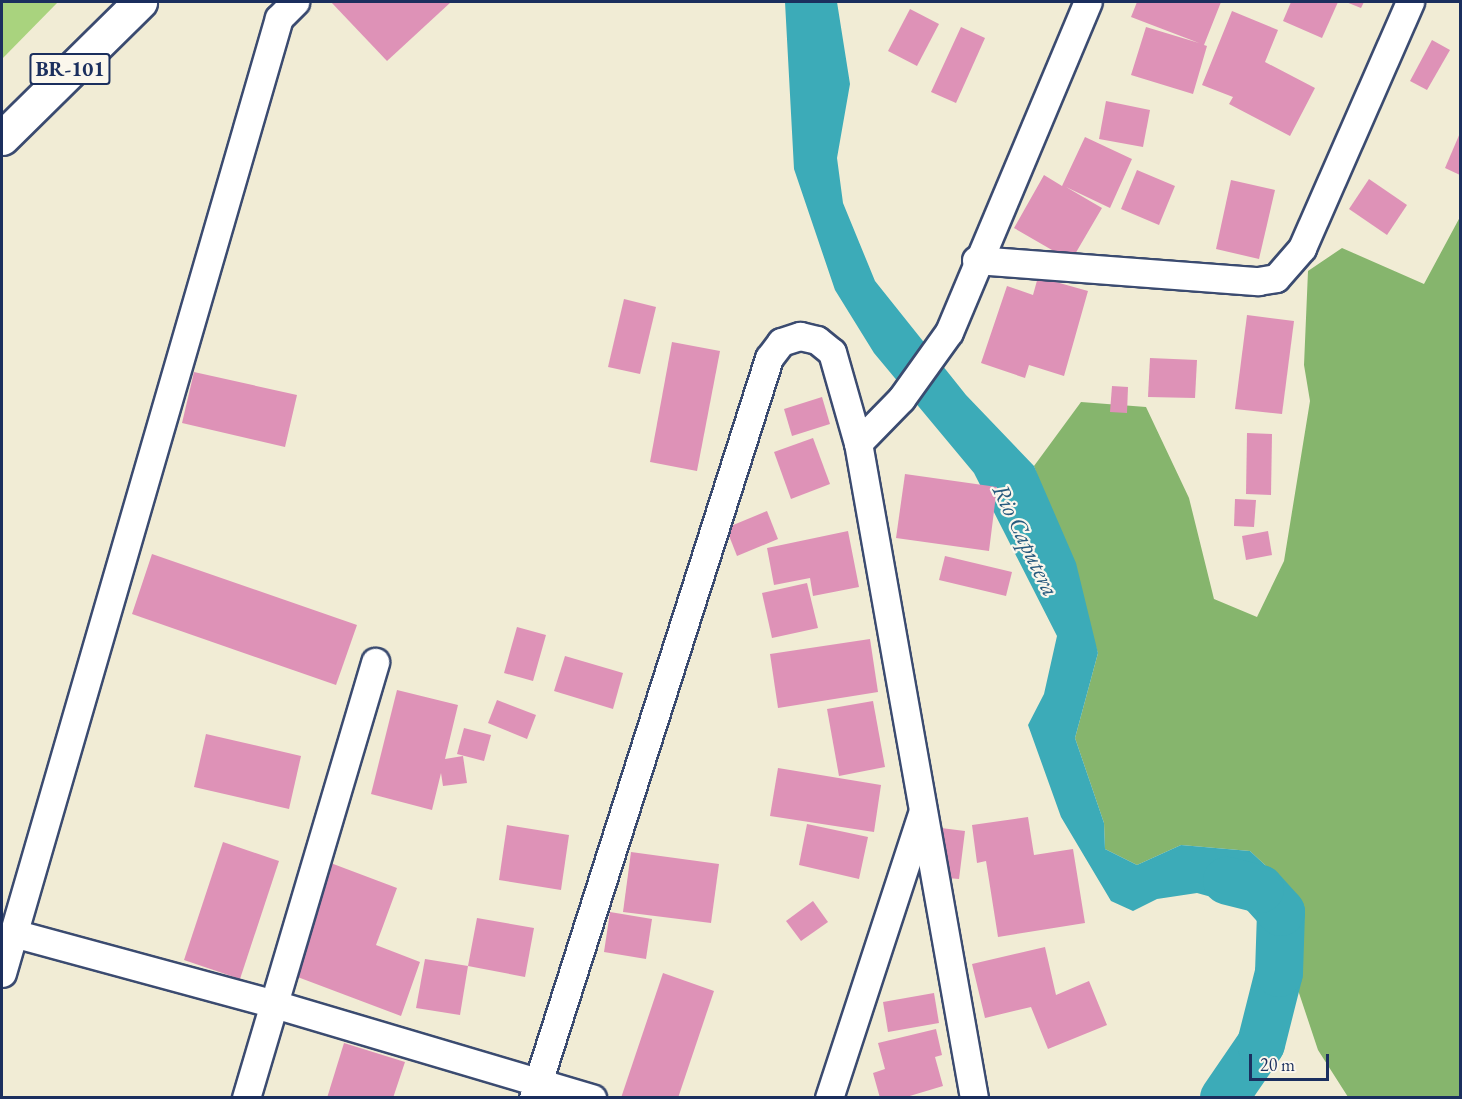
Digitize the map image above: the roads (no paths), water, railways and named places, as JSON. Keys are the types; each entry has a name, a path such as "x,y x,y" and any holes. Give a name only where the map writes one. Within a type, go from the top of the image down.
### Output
{"highway":[{"name":"BR-101","path":"2,138 140,2"}],"street":[{"path":"2,973 279,18 295,2"},
{"path":"858,443 900,399 949,332 976,260 1088,2"},
{"path":"976,260 1258,281 1276,278 1302,248 1410,2"},
{"path":"536,1089 769,358 781,342 808,338 832,352 858,443 974,1098"},
{"path":"246,1098 375,662"},
{"path":"829,1098 923,809"},
{"path":"13,933 274,1004 536,1089 592,1098"}],"water":[{"path":"785,2 837,2 850,84 837,158 843,203 875,281 966,395 1034,466 1076,563 1098,653 1075,738 1104,823 1105,849 1137,865 1181,845 1250,851 1293,891 1281,912 1245,893 1215,898 1197,893 1157,899 1133,911 1111,901 1061,817 1028,725 1044,694 1057,636 974,473 874,353 835,290 794,169"}],"waterway":[{"name":"Rio Caputera","path":"1224,1098 1261,1044 1279,973 1281,912 1260,889 1227,881"}]}
